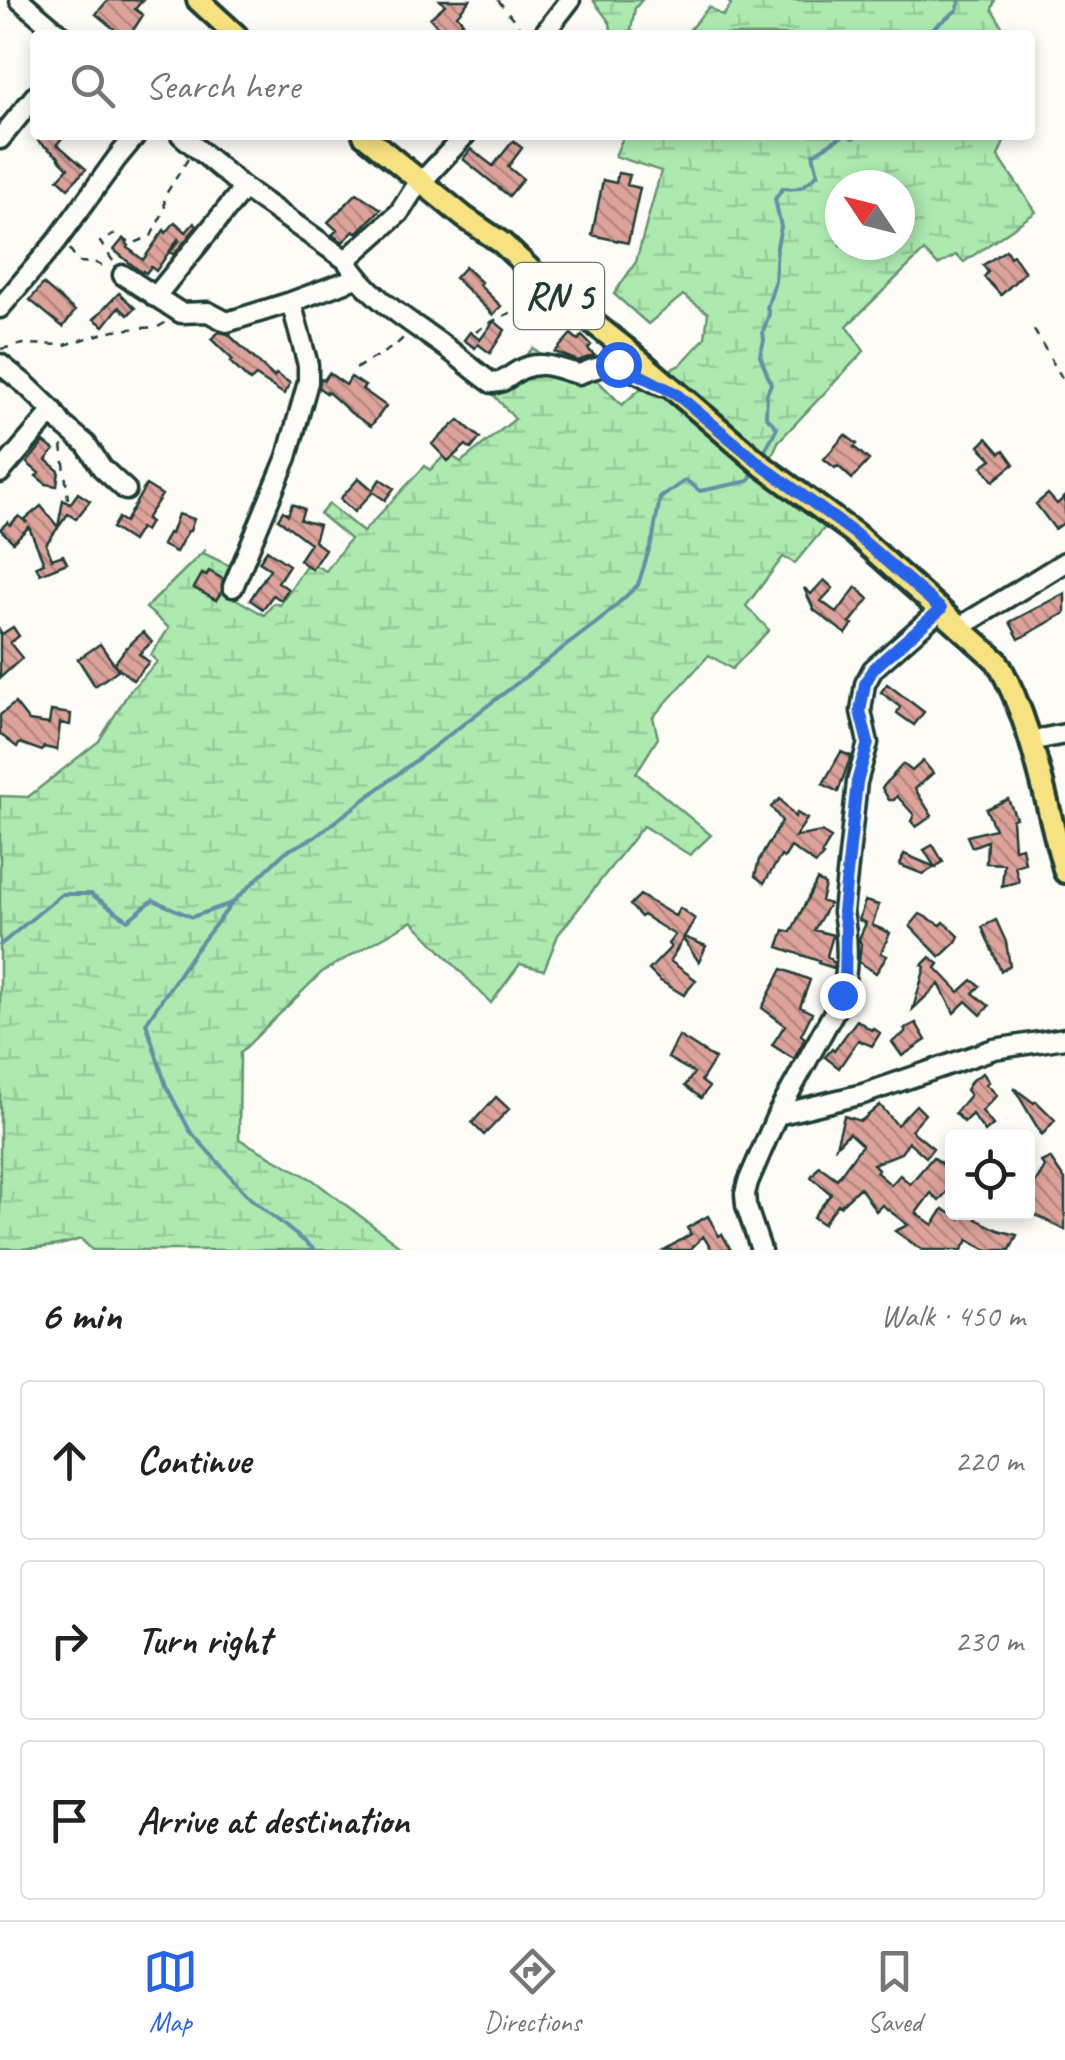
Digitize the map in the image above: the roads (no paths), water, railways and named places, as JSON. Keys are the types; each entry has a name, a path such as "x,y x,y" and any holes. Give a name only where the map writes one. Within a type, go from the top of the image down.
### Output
{"main road":[{"path":"198,0 231,30"},
{"name":"RN 5","path":"370,140 502,243 554,292 759,462 854,533 997,662 1030,741 1065,872"}],"street":[{"path":"547,30 570,0"},
{"path":"29,3 56,30"},
{"path":"0,139 30,102"},
{"path":"0,308 56,242 132,140"},
{"path":"346,260 399,213 461,140"},
{"path":"188,142 244,188 346,260 356,278 411,325 492,383 503,382 526,367 546,364 579,374 598,366 618,364 675,393"},
{"path":"155,297 244,188"},
{"path":"122,275 181,314 208,312 226,322 356,278"},
{"path":"234,587 288,457 308,382 308,366 290,302"},
{"path":"0,364 86,444 98,464 126,490"},
{"path":"0,473 55,415"},
{"path":"960,627 1065,562"},
{"path":"760,1250 745,1194 777,1116 845,988 843,912 857,782 868,743 860,711 865,684 873,669 941,609"},
{"path":"1030,741 1065,734"},
{"path":"777,1116 862,1094 994,1050 1065,1038"}],"waterway":[{"path":"931,30 957,10 960,0"},
{"path":"762,456 777,428 766,416 771,384 760,356 781,227 775,199 783,188 799,188 818,174 813,154 836,140"},
{"path":"0,945 62,894 91,894 128,920 153,900 192,917 232,903 285,852 315,837 600,620 638,585 660,498 686,480 700,491 749,481 755,469"},
{"path":"230,906 146,1023 166,1086 190,1131 250,1198 315,1250"}]}
